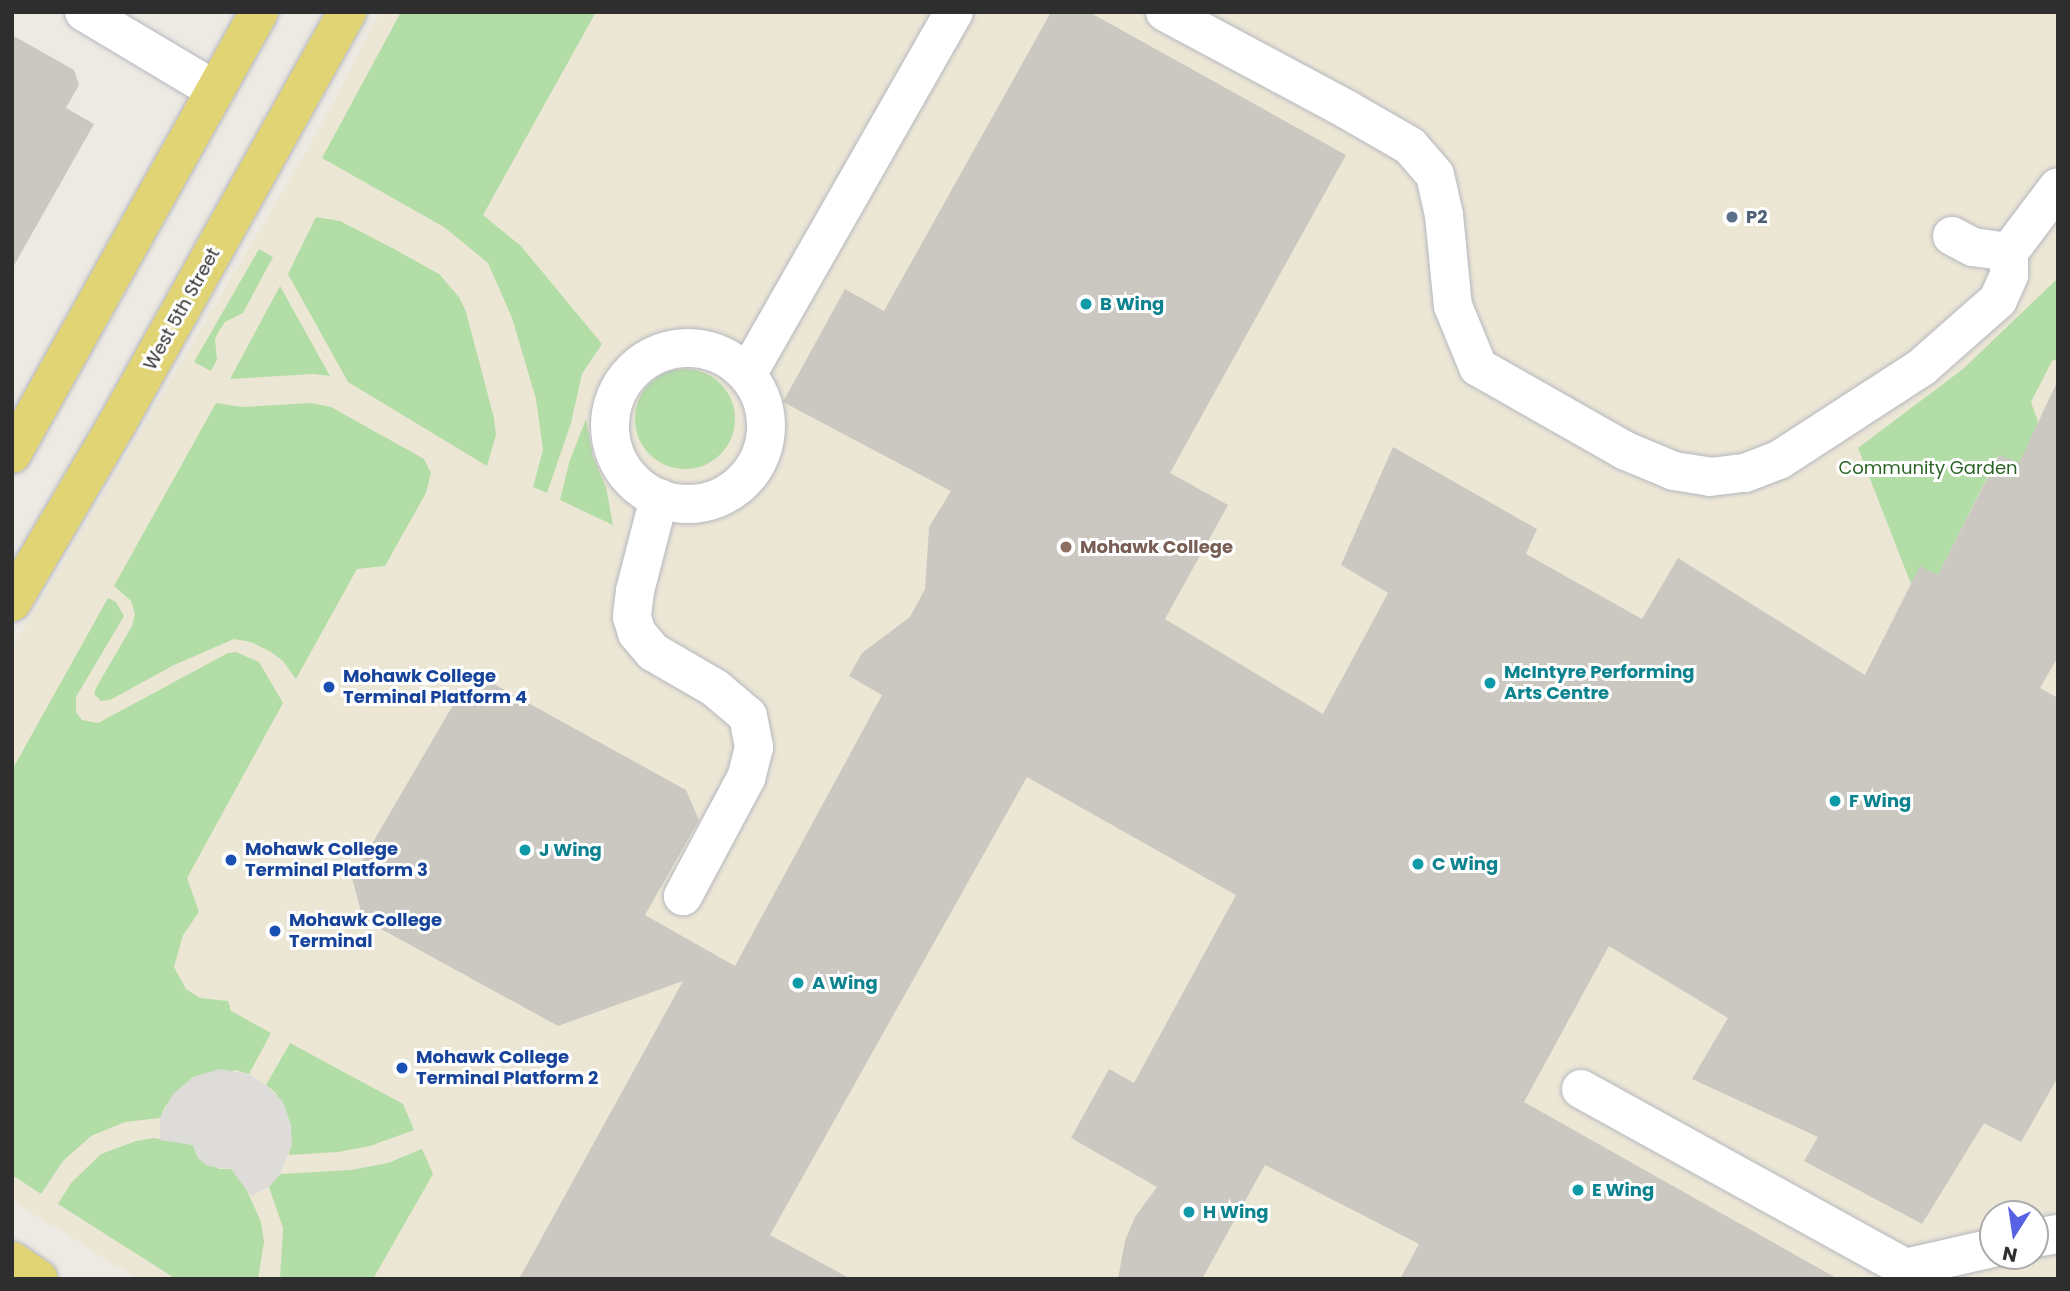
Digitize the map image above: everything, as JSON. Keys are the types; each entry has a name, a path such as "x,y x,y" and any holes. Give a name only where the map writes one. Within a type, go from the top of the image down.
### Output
{"main road":[{"path":"12,454 258,12"},
{"name":"West 5th Street","path":"12,602 118,422 347,12"},
{"path":"12,1261 40,1279"}],"street":[{"path":"84,12 215,90"},
{"path":"748,373 954,12"},
{"path":"1165,12 1346,108 1410,146 1435,175 1444,215 1453,306 1478,368 1626,451 1674,471 1710,477 1745,473 1779,460 1922,368 1998,300 2009,275 2009,251 2058,187"},
{"path":"1952,236 1973,247 2009,251"},
{"path":"699,348 726,356 748,373 762,397 768,423 764,450 751,475 730,493 705,503 677,504 659,498 629,478 615,455 609,428 613,401 626,377 646,358 672,349 699,348"},
{"path":"659,498 635,591 632,617 637,633 653,652 715,688 748,716 754,747 746,778 683,896"},
{"path":"1581,1089 1905,1268 1979,1251"}],"shaded area":[{"name":"Mohawk College","path":"380,12 2058,12 2058,1279 138,1279 12,1200 12,649 324,121"},
{"path":"220,1069 249,1074 266,1085 283,1102 291,1125 292,1145 280,1174 269,1187 251,1196 231,1169 208,1166 198,1158 193,1145 160,1140 160,1118 173,1094 193,1077"}],"green space":[{"path":"401,12 596,12 483,215 521,246 602,344 582,374 571,423 547,493 533,487 543,450 536,399 512,318 488,263 444,227 322,158"},
{"path":"316,217 340,221 439,274 459,297 466,312 494,418 496,435 487,466 348,382 288,274"},
{"path":"259,249 273,257 243,313 225,322 219,331 215,339 217,360 211,371 194,362"},
{"name":"Community Garden","path":"2058,278 2058,359 2052,361 2031,402 2038,422 2027,450 2019,463 1998,456 1938,575 1920,567 1911,584 1858,448 1963,369"},
{"path":"280,286 330,376 313,374 230,379"},
{"path":"685,369 704,373 721,383 731,400 735,419 731,438 721,455 704,465 685,469 666,465 649,455 639,438 635,419 639,400 649,383 666,373"},
{"path":"216,403 242,407 311,403 331,407 424,459 431,473 426,493 385,566 357,569 296,679 283,661 271,652 251,642 234,639 174,665 110,700 101,701 94,694 96,688 132,626 135,614 131,601 114,586"},
{"path":"586,419 593,457 606,487 613,525 560,500 569,463"},
{"path":"108,598 116,602 124,616 76,697 76,712 82,720 98,723 228,653 236,652 259,662 283,703 187,878 199,912 183,935 174,967 186,989 200,998 228,1001 231,1011 271,1033 249,1074 235,1070 166,1105 160,1118 125,1122 91,1136 63,1161 41,1194 12,1175 12,770"},
{"path":"290,1043 403,1104 414,1130 370,1146 338,1152 289,1155 291,1125 276,1093 266,1085"},
{"path":"154,1138 193,1145 198,1158 219,1169 231,1169 244,1184 261,1222 264,1242 258,1279 176,1279 58,1204 71,1183 101,1154 136,1141"},
{"path":"422,1149 433,1174 373,1279 280,1279 283,1228 269,1187 280,1174 351,1170 388,1163"}],"building":[{"path":"1051,12 1089,12 1346,155 1170,473 1228,505 1165,619 1323,714 1388,593 1341,565 1393,447 1537,529 1526,554 1642,619 1678,558 1865,675 1920,566 1938,575 1999,455 2019,463 2058,380 2058,657 2040,688 2058,698 2058,1077 2021,1142 1984,1123 1922,1224 1804,1161 1818,1137 1692,1079 1728,1018 1609,946 1524,1102 1838,1279 1400,1279 1419,1244 1265,1165 1202,1279 1118,1279 1125,1241 1135,1217 1157,1187 1071,1138 1109,1069 1134,1083 1236,895 1027,777 770,1235 851,1279 519,1279 683,981 558,1026 363,919 352,878 460,693 494,684 686,790 699,820 645,915 735,966 882,695 849,676 862,653 910,617 925,589 929,527 951,491 783,402 845,289 884,311"},
{"path":"12,35 74,70 79,85 66,108 94,124 12,269"}],"place":[{"name":"P2","path":"1732,217"},
{"name":"B Wing","path":"1086,304"},
{"name":"Mohawk College","path":"1066,547"},
{"name":"McIntyre Performing Arts Centre","path":"1490,683"},
{"name":"Mohawk College Terminal Platform 4","path":"329,687"},
{"name":"F Wing","path":"1835,801"},
{"name":"J Wing","path":"525,850"},
{"name":"Mohawk College Terminal Platform 3","path":"231,860"},
{"name":"C Wing","path":"1418,864"},
{"name":"Mohawk College Terminal","path":"275,931"},
{"name":"A Wing","path":"798,983"},
{"name":"Mohawk College Terminal Platform 2","path":"402,1068"},
{"name":"E Wing","path":"1578,1190"},
{"name":"H Wing","path":"1189,1212"}]}
